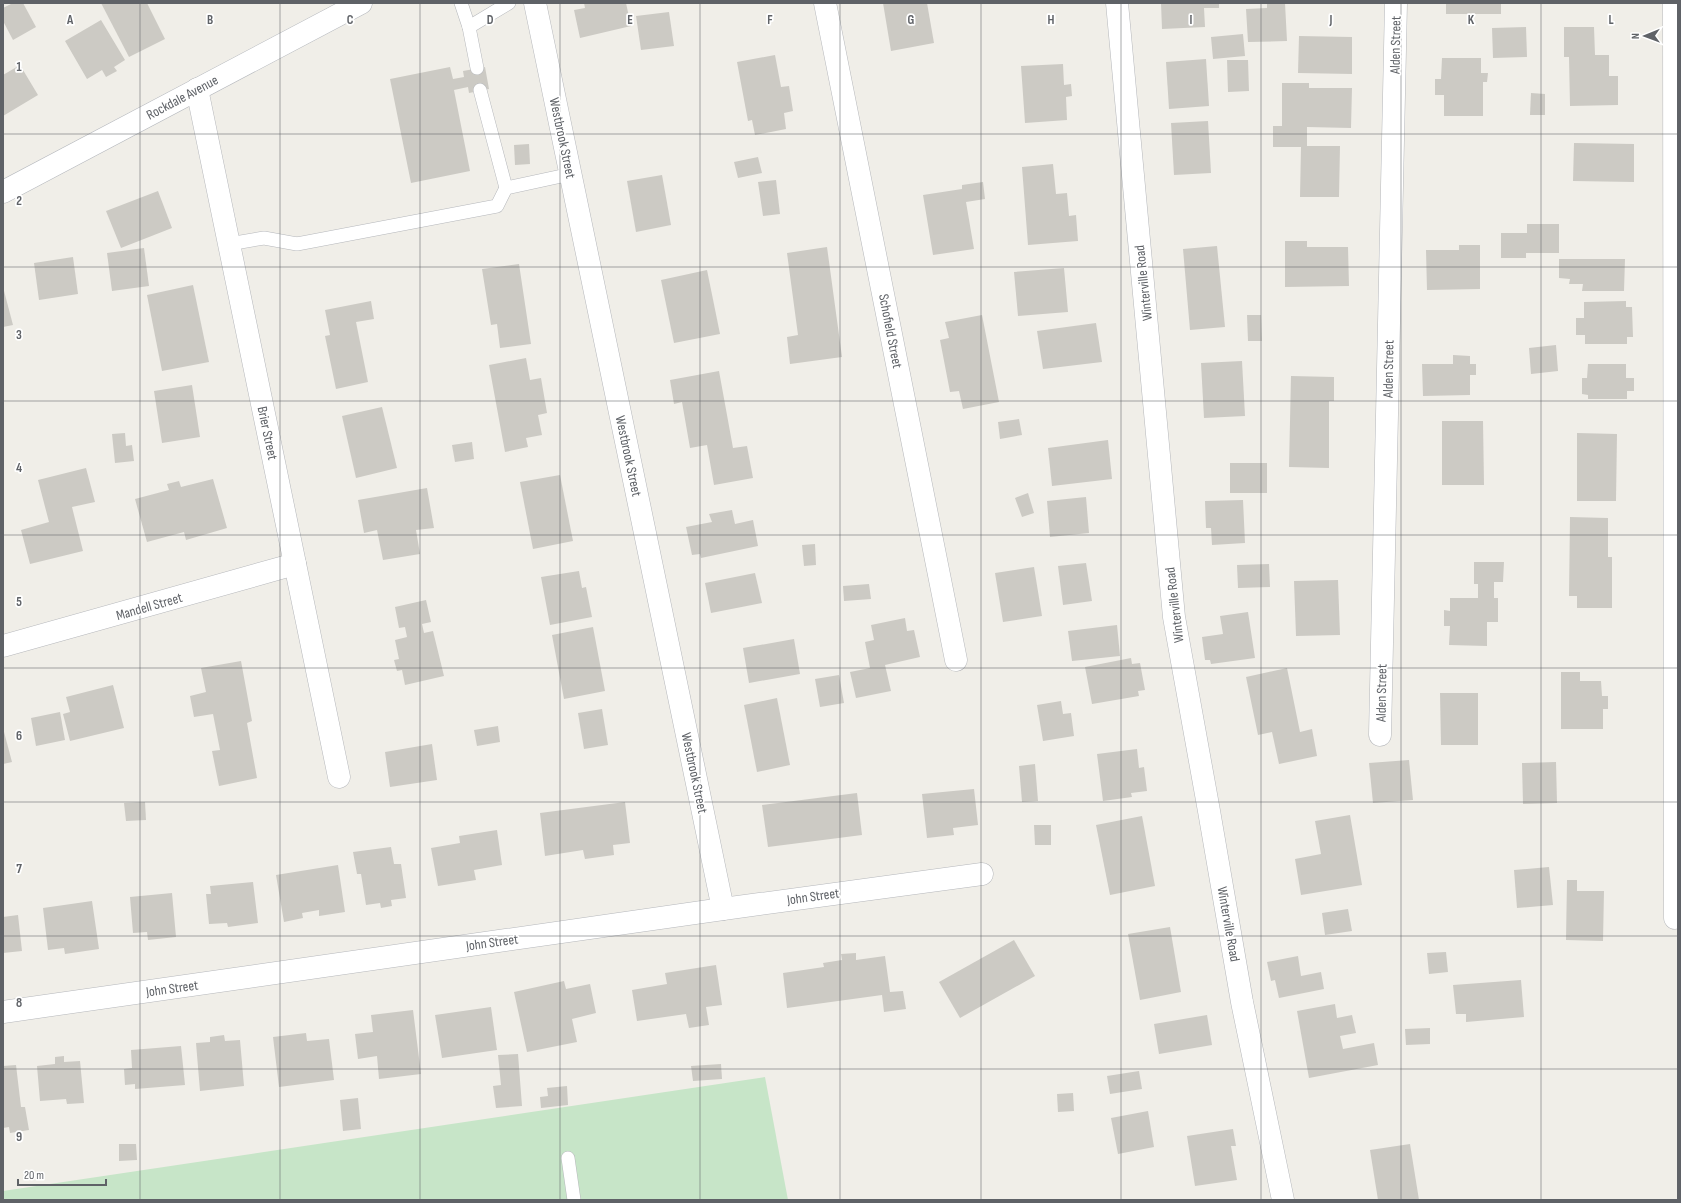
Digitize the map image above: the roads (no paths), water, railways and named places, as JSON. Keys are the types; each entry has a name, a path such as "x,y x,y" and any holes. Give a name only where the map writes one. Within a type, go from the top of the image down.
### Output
{"street":[{"name":"Rockdale Avenue","path":"3,192 361,3"},
{"name":"Westbrook Street","path":"535,3 723,908"},
{"name":"Schofield Street","path":"825,3 956,660"},
{"name":"Winterville Road","path":"1117,3 1174,617 1210,811 1242,1002 1283,1200"},
{"name":"Alden Street","path":"1380,735 1396,3"},
{"path":"1674,3 1675,918"},
{"name":"Brier Street","path":"198,89 339,777"},
{"name":"Mandell Street","path":"3,646 295,564"},
{"name":"John Street","path":"3,1012 723,908 982,874"}],"lane":[{"path":"461,3 469,27 476,68"},
{"path":"469,27 509,3"},
{"path":"229,244 264,238 297,244 496,206 506,188 480,90"},
{"path":"506,188 571,174"},
{"path":"568,1158 574,1200"}]}
